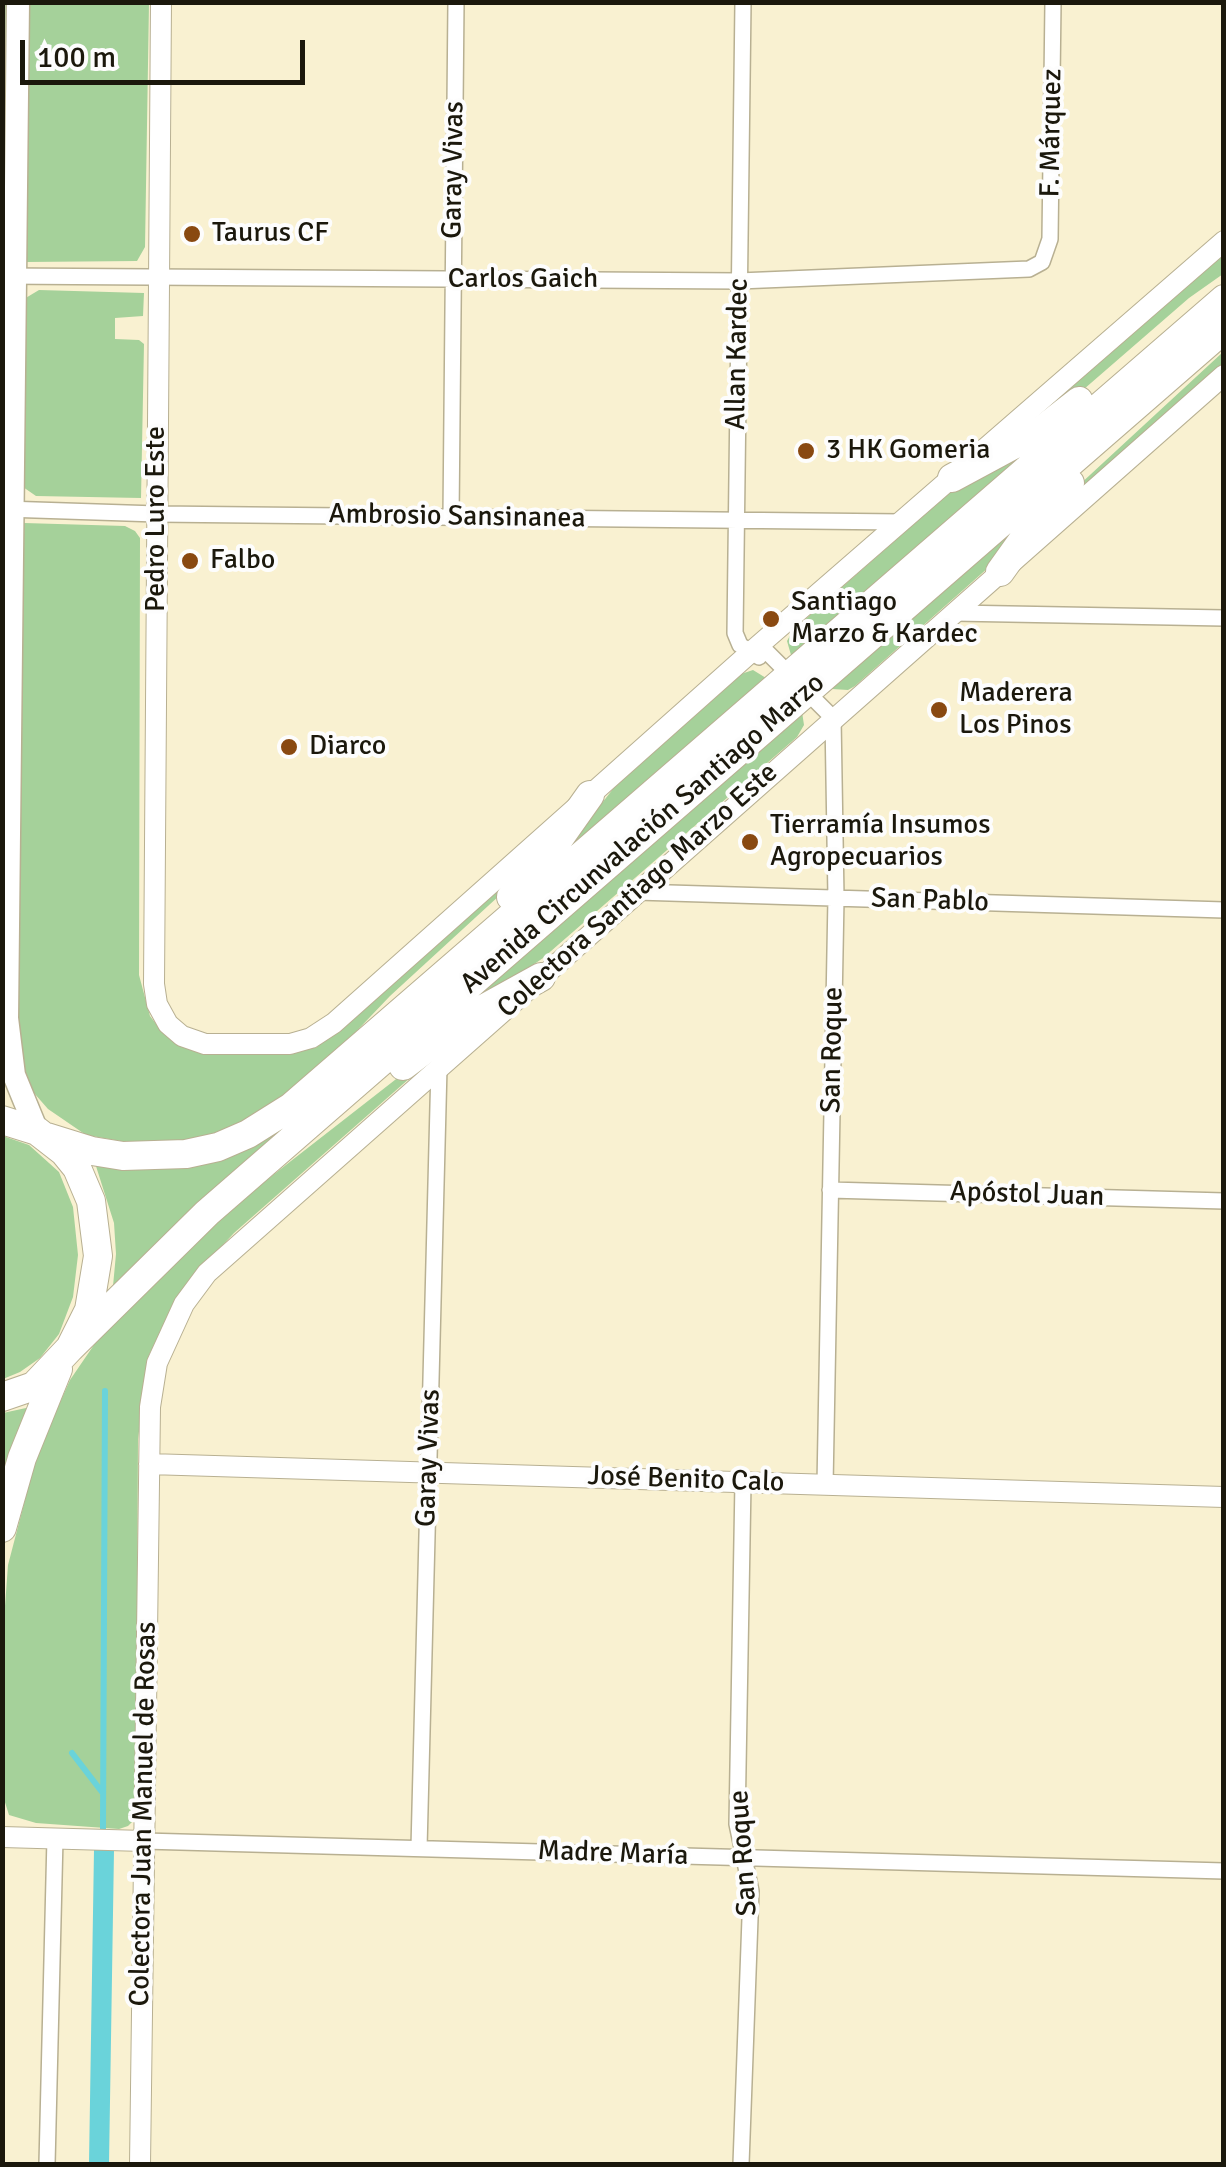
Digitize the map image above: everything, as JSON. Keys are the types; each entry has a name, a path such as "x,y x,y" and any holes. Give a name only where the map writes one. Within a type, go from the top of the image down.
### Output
{"highway":[{"path":"952,478 1051,424 1224,284"},
{"name":"Avenida Circunvalación Santiago Marzo","path":"2,1397 34,1386 184,1234 1224,299"},
{"name":"Avenida Circunvalación Santiago Marzo","path":"2,1120 92,1151 154,1157 202,1151 263,1126 333,1074 1224,329"},
{"path":"1000,572 1056,497 1173,391 1224,337"},
{"path":"333,1074 401,996 530,878 590,796"},
{"path":"266,1162 346,1111 456,1025 540,977"},
{"path":"2,1528 22,1458 66,1353 84,1322 96,1284 96,1228 91,1201 78,1168 42,1134"}],"main road":[{"path":"18,2 8,276 7,1028 14,1075 42,1134"}],"street":[{"name":"Pedro Luro Este","path":"160,2 154,984 160,1011 173,1030 193,1041 217,1045 282,1045 317,1035 590,796"},
{"name":"Garay Vivas","path":"451,517 456,2"},
{"name":"Allan Kardec","path":"743,2 735,633 740,645 755,648"},
{"name":"F. Márquez","path":"1042,262 1050,240 1053,2"},
{"path":"590,796 1224,242"},
{"name":"Carlos Gaich","path":"8,276 739,281 1022,271 1042,262"},
{"name":"Colectora Santiago Marzo Este","path":"149,1464 150,1407 157,1363 178,1314 198,1283 1224,375"},
{"name":"Ambrosio Sansinanea","path":"7,509 901,522"},
{"path":"955,613 1224,618"},
{"path":"755,648 832,718"},
{"name":"San Roque","path":"825,1485 836,898 832,718"},
{"name":"San Pablo","path":"637,892 1224,910"},
{"name":"Garay Vivas","path":"419,1848 439,1067"},
{"name":"Apóstol Juan","path":"830,1190 1224,1201"},
{"name":"José Benito Calo","path":"149,1464 1224,1497"},
{"name":"Colectora Juan Manuel de Rosas","path":"140,2164 149,1464"},
{"name":"San Roque","path":"740,2164 751,1891 738,1824 743,1482"},
{"name":"Madre María","path":"2,1837 1224,1871"},
{"path":"47,2164 55,1838"}],"green space":[{"path":"8,2 5,255 3,259 2,3"},
{"path":"28,3 149,3 145,247 137,261 26,262"},
{"path":"1223,253 1223,274 1189,298 1061,409 1023,430"},
{"path":"39,290 144,293 143,316 115,318 115,339 139,340 144,344 141,498 36,496 23,487 24,299"},
{"path":"1223,352 1223,364 1067,501 1064,499"},
{"path":"1038,442 791,655 787,641 793,630 954,489"},
{"path":"1052,488 989,567 855,686 848,690 832,689 830,685"},
{"path":"24,523 125,526 140,538 139,975 150,1016 163,1033 180,1045 201,1053 225,1055 293,1053 317,1047 534,858 537,861 390,996 330,1059 274,1105 241,1126 194,1141 132,1143 86,1135 48,1109 34,1093 26,1074 17,1007"},
{"path":"753,670 766,678 552,867 620,780 741,674"},
{"path":"802,712 804,725 797,737 543,958 455,1019 453,1016"},
{"path":"459,1030 461,1033 234,1233 191,1279 173,1305 149,1355 138,1439 136,1818 119,1829 36,1823 9,1815 3,1796 3,1633 8,1565 37,1454 70,1380 98,1339 232,1207"},
{"path":"292,1122 113,1286 114,1223 95,1163 259,1143"},
{"path":"3,1136 29,1145 59,1172 73,1207 78,1255 73,1297 59,1334 40,1358 3,1379"},
{"path":"28,1410 3,1481 3,1413"}],"waterway":[{"path":"103,1829 105,1391"},
{"path":"72,1753 102,1792"},
{"path":"99,2164 104,1850"}],"place":[{"name":"Taurus CF","path":"192,234"},
{"name":"3 HK Gomeria","path":"806,451"},
{"name":"Falbo","path":"190,561"},
{"name":"Santiago Marzo & Kardec","path":"771,619"},
{"name":"Maderera Los Pinos","path":"939,710"},
{"name":"Diarco","path":"289,747"},
{"name":"Tierramía Insumos Agropecuarios","path":"750,842"}]}
